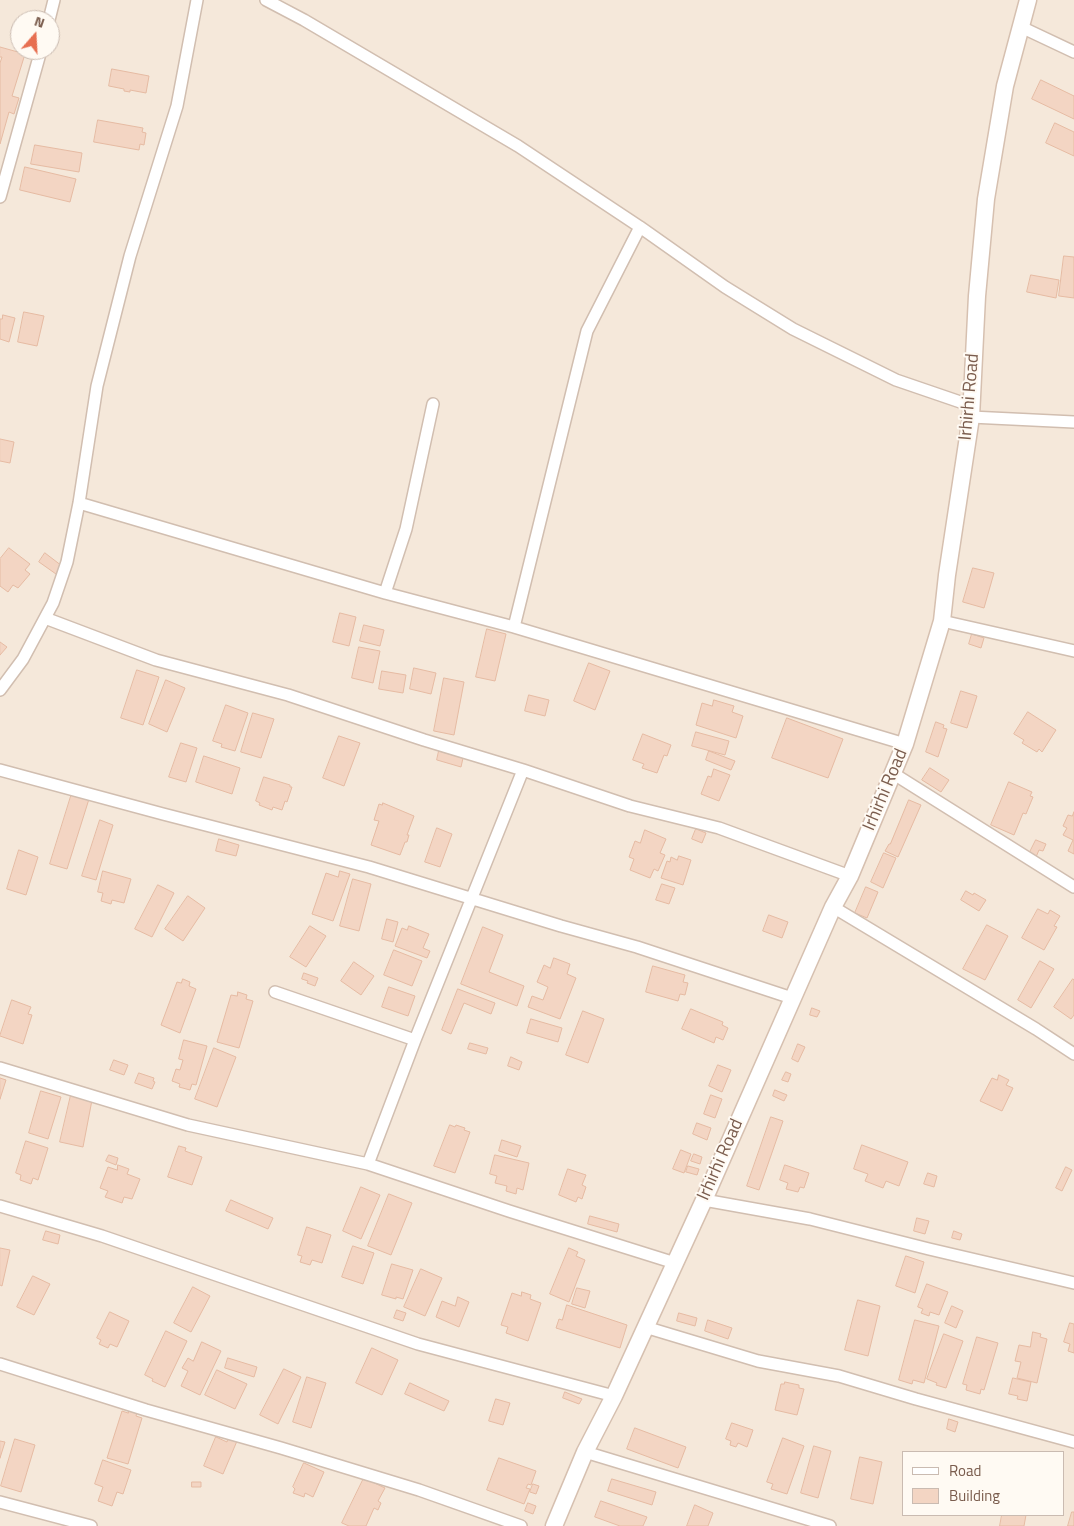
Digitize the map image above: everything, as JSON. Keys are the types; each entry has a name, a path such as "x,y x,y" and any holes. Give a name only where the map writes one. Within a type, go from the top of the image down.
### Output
{"street":[{"path":"0,690 23,659 53,603 67,562 79,503 97,386 130,256 176,106 197,0"},
{"path":"266,0 304,20 518,146 726,287 793,329 896,380 971,412 1074,422"},
{"name":"Irhirhi Road","path":"554,1526 585,1452 614,1396 644,1327 704,1200 832,907 850,876 906,744 942,621 971,412 977,296 986,199 1005,86 1028,0"},
{"path":"1021,27 1074,52"},
{"path":"0,197 38,60"},
{"path":"514,627 587,331 640,227"},
{"path":"385,593 406,529 433,404"},
{"path":"79,503 385,593 514,627 906,744"},
{"path":"45,618 156,660 288,695 630,806 719,828 850,876"},
{"path":"942,621 1074,651"},
{"path":"0,770 198,824 369,867 561,926 637,947 792,998"},
{"path":"368,1164 415,1040 523,770"},
{"path":"894,774 1074,887"},
{"path":"832,907 1036,1029 1074,1054"},
{"path":"275,992 415,1040"},
{"path":"0,1068 188,1125 368,1164 675,1264"},
{"path":"704,1200 810,1219 1074,1284"},
{"path":"0,1206 102,1236 418,1344 614,1396"},
{"path":"644,1327 758,1361 839,1376 925,1402 1074,1442"},
{"path":"0,1364 146,1410 419,1490 521,1526"},
{"path":"585,1452 830,1526"},
{"path":"0,1502 91,1526"}],"shaded area":[{"path":"0,0 1074,0 1074,1526 0,1526"}],"building":[{"path":"0,47 10,50 10,60 23,60 12,96 19,98 14,114 9,112 0,144 0,63 2,57 0,57"},
{"path":"112,69 149,76 146,93 130,90 130,92 124,91 124,89 109,86"},
{"path":"1041,80 1074,96 1074,119 1032,99"},
{"path":"98,120 143,128 142,132 146,133 144,145 140,144 139,150 94,142"},
{"path":"1055,123 1074,132 1074,156 1046,143"},
{"path":"35,145 82,153 79,172 31,164"},
{"path":"25,167 76,179 70,202 20,190"},
{"path":"1064,256 1074,257 1074,298 1059,296"},
{"path":"1031,275 1059,280 1056,298 1027,292"},
{"path":"24,312 44,316 37,346 18,342"},
{"path":"3,315 15,318 9,342 0,339 0,319 2,319"},
{"path":"0,439 14,442 10,463 0,461"},
{"path":"9,548 30,564 25,570 30,574 18,588 13,585 8,592 0,586 0,559"},
{"path":"45,553 62,566 56,574 39,562"},
{"path":"973,568 994,573 984,608 963,602"},
{"path":"340,613 356,617 349,646 333,642"},
{"path":"364,625 384,630 380,646 360,641"},
{"path":"487,629 506,634 495,681 476,677"},
{"path":"972,634 984,638 981,648 969,644"},
{"path":"0,642 7,647 0,655"},
{"path":"359,647 380,651 373,683 352,678"},
{"path":"589,663 610,671 595,710 574,701"},
{"path":"414,668 436,673 431,694 410,689"},
{"path":"137,670 159,677 143,725 121,718"},
{"path":"382,671 406,675 403,693 379,689"},
{"path":"444,678 464,682 454,735 434,731"},
{"path":"166,680 185,688 167,732 149,724"},
{"path":"961,691 977,696 967,728 951,723"},
{"path":"529,695 549,700 545,716 525,711"},
{"path":"714,700 734,706 732,712 743,716 736,738 696,725 702,703 712,706"},
{"path":"226,705 248,713 235,751 221,747 222,744 213,741"},
{"path":"1028,712 1056,730 1042,752 1039,749 1037,752 1022,743 1024,740 1014,734"},
{"path":"253,713 274,719 261,758 241,752"},
{"path":"787,718 843,739 828,778 772,758"},
{"path":"936,722 944,725 943,728 947,729 938,757 926,752"},
{"path":"696,732 729,741 725,755 692,746"},
{"path":"643,734 671,745 667,756 664,755 657,773 642,768 644,764 633,760"},
{"path":"339,736 360,743 344,786 323,778"},
{"path":"181,743 197,748 186,782 169,777"},
{"path":"439,751 463,758 461,767 437,760"},
{"path":"709,751 735,761 731,770 706,760"},
{"path":"204,756 240,768 232,794 196,782"},
{"path":"930,768 949,780 941,792 922,780"},
{"path":"714,769 730,775 719,801 701,794 708,776 711,777"},
{"path":"264,777 292,787 282,810 273,807 272,810 259,805 260,803 256,801"},
{"path":"1009,782 1032,792 1030,796 1033,797 1026,814 1023,813 1014,835 991,825"},
{"path":"72,793 89,799 67,869 50,864"},
{"path":"909,800 921,805 898,857 885,851 890,844"},
{"path":"383,803 414,816 407,835 409,835 407,842 405,842 400,855 371,845 379,821 374,820 379,804 382,805"},
{"path":"1074,812 1074,854 1068,851 1073,840 1063,835 1067,828 1063,826 1068,815 1072,816"},
{"path":"100,820 113,825 96,880 82,876"},
{"path":"437,828 452,834 440,867 425,862"},
{"path":"696,829 706,833 702,843 692,839"},
{"path":"645,830 666,839 660,853 665,855 658,871 654,869 650,878 630,870 634,859 629,857 635,841 640,843"},
{"path":"219,839 239,845 236,856 216,851"},
{"path":"1036,840 1046,844 1043,851 1039,850 1036,857 1029,854"},
{"path":"19,850 38,857 26,895 7,889"},
{"path":"884,853 896,858 883,888 871,882"},
{"path":"679,856 691,860 683,885 661,878 667,861 670,862 671,857 677,860"},
{"path":"103,871 131,879 124,903 112,900 111,904 101,901 103,893 98,892"},
{"path":"340,871 350,874 333,921 312,914 326,873 338,877"},
{"path":"353,879 371,884 359,931 340,926"},
{"path":"662,884 675,888 669,904 656,900"},
{"path":"158,885 174,893 152,937 135,929"},
{"path":"866,887 878,892 867,918 855,913"},
{"path":"966,891 986,900 979,911 961,900"},
{"path":"188,896 205,908 183,941 165,929"},
{"path":"1038,909 1048,914 1050,910 1060,916 1054,926 1057,927 1044,950 1022,938"},
{"path":"769,915 788,922 782,938 763,931"},
{"path":"387,919 398,922 393,942 382,939"},
{"path":"987,925 1008,936 985,980 963,969"},
{"path":"310,926 326,936 306,967 290,957"},
{"path":"409,926 429,934 423,948 430,951 427,958 395,946 402,928 407,930"},
{"path":"483,927 503,935 489,972 524,986 517,1006 461,984"},
{"path":"394,950 422,961 412,986 384,975"},
{"path":"554,958 570,964 567,974 576,978 560,1019 528,1007 532,996 543,1000 548,987 537,982 544,965 550,968"},
{"path":"1040,961 1054,969 1031,1008 1018,1000"},
{"path":"354,962 374,976 361,995 341,981"},
{"path":"653,966 685,975 683,982 688,983 685,995 680,994 678,1001 646,992"},
{"path":"304,973 318,978 315,986 302,979"},
{"path":"183,979 190,982 189,986 196,989 180,1033 161,1025 177,982 181,983"},
{"path":"1073,979 1074,1015 1071,1019 1054,1007"},
{"path":"389,987 415,996 408,1016 382,1007"},
{"path":"458,989 495,1003 491,1014 464,1003 451,1034 442,1030"},
{"path":"238,992 247,995 246,999 253,1001 239,1048 217,1042 231,995 237,996"},
{"path":"12,1000 31,1007 28,1014 32,1015 23,1044 0,1036"},
{"path":"812,1008 820,1011 817,1017 810,1015"},
{"path":"691,1009 723,1022 722,1025 728,1028 723,1040 716,1037 714,1043 682,1029"},
{"path":"583,1011 604,1019 588,1063 566,1055"},
{"path":"531,1019 562,1028 558,1042 527,1033"},
{"path":"184,1040 207,1046 196,1085 192,1084 190,1090 179,1087 180,1084 172,1081 176,1069 180,1070 183,1060 179,1059"},
{"path":"470,1043 488,1048 486,1054 468,1049"},
{"path":"798,1044 805,1047 798,1062 792,1059"},
{"path":"214,1048 236,1057 217,1107 195,1099"},
{"path":"511,1057 522,1062 519,1070 508,1066"},
{"path":"114,1060 128,1065 124,1075 110,1070"},
{"path":"718,1065 731,1070 722,1092 709,1086"},
{"path":"786,1072 791,1074 788,1082 782,1080"},
{"path":"139,1073 154,1078 153,1081 155,1082 152,1089 135,1083"},
{"path":"999,1075 1009,1080 1006,1085 1013,1088 1002,1111 980,1101 992,1078 997,1080"},
{"path":"0,1078 6,1080 0,1099"},
{"path":"775,1090 787,1095 784,1101 773,1096"},
{"path":"41,1091 61,1097 48,1139 29,1133"},
{"path":"71,1095 92,1100 83,1147 60,1142"},
{"path":"711,1095 722,1099 715,1118 704,1114"},
{"path":"771,1117 783,1121 759,1190 747,1186"},
{"path":"697,1123 711,1128 707,1140 693,1134"},
{"path":"450,1125 465,1128 464,1130 470,1132 455,1173 434,1166"},
{"path":"502,1140 521,1146 517,1157 499,1151"},
{"path":"26,1141 48,1148 38,1180 33,1178 31,1184 20,1180 21,1175 16,1173"},
{"path":"862,1145 908,1162 899,1186 886,1181 883,1188 865,1181 868,1174 854,1169"},
{"path":"179,1146 186,1148 185,1151 202,1157 192,1185 168,1177"},
{"path":"681,1150 691,1154 684,1173 673,1169"},
{"path":"694,1154 702,1157 700,1164 691,1161"},
{"path":"109,1155 118,1158 116,1165 106,1161"},
{"path":"495,1155 529,1163 523,1190 517,1188 516,1194 506,1191 507,1186 495,1183 497,1176 490,1174"},
{"path":"118,1165 129,1169 127,1174 140,1179 132,1199 124,1197 122,1203 105,1197 108,1191 100,1188 108,1167 117,1170"},
{"path":"785,1165 809,1173 804,1188 800,1187 798,1192 786,1189 788,1183 780,1180"},
{"path":"688,1166 699,1169 697,1175 686,1172"},
{"path":"1066,1167 1072,1170 1062,1191 1056,1188"},
{"path":"568,1169 586,1175 582,1185 586,1187 582,1199 578,1197 576,1202 559,1195"},
{"path":"928,1173 937,1176 934,1187 924,1184"},
{"path":"361,1187 380,1195 361,1239 343,1231"},
{"path":"389,1194 412,1203 391,1255 368,1246"},
{"path":"231,1200 273,1218 268,1229 226,1211"},
{"path":"590,1216 619,1224 617,1232 588,1224"},
{"path":"917,1218 929,1221 925,1234 914,1231"},
{"path":"307,1227 331,1235 322,1263 312,1260 310,1265 300,1262 302,1256 298,1255"},
{"path":"46,1231 60,1235 58,1244 43,1240"},
{"path":"954,1231 962,1234 960,1240 952,1238"},
{"path":"353,1246 374,1253 363,1284 342,1277"},
{"path":"0,1248 10,1250 2,1286 0,1285"},
{"path":"569,1248 578,1252 576,1256 585,1260 569,1302 550,1294"},
{"path":"906,1256 924,1262 915,1293 896,1286"},
{"path":"392,1264 413,1270 403,1299 382,1295"},
{"path":"421,1269 442,1278 425,1316 404,1307"},
{"path":"33,1276 50,1284 34,1315 17,1307"},
{"path":"927,1284 948,1292 939,1315 930,1312 929,1316 921,1313 923,1309 918,1307"},
{"path":"193,1287 210,1296 191,1332 174,1323"},
{"path":"577,1288 590,1291 585,1308 572,1304"},
{"path":"522,1292 531,1295 530,1299 541,1303 528,1341 506,1333 508,1327 501,1325 512,1293 521,1296"},
{"path":"458,1297 469,1302 459,1327 436,1317 442,1301 455,1306"},
{"path":"858,1300 880,1306 868,1356 845,1350"},
{"path":"567,1305 627,1325 620,1348 556,1328 559,1319 562,1320"},
{"path":"952,1306 963,1311 956,1328 945,1323"},
{"path":"397,1310 406,1313 403,1321 394,1318"},
{"path":"110,1312 129,1321 117,1347 110,1344 108,1348 99,1344 101,1340 97,1338"},
{"path":"679,1313 697,1318 695,1326 677,1321"},
{"path":"708,1320 732,1328 728,1339 705,1331"},
{"path":"915,1320 939,1326 924,1383 913,1380 912,1384 899,1380"},
{"path":"1070,1323 1074,1324 1074,1353 1068,1351 1070,1344 1064,1342"},
{"path":"166,1331 187,1341 165,1387 152,1381 153,1379 145,1375"},
{"path":"1033,1332 1041,1334 1040,1337 1047,1339 1037,1383 1017,1378 1021,1362 1015,1361 1019,1345 1030,1347"},
{"path":"944,1334 963,1341 946,1388 936,1385 937,1383 927,1379"},
{"path":"977,1337 998,1343 984,1390 981,1389 980,1394 966,1390 967,1385 963,1384"},
{"path":"202,1342 221,1351 200,1395 181,1386 188,1371 182,1368 188,1358 193,1361"},
{"path":"372,1348 398,1360 382,1395 356,1383"},
{"path":"228,1358 257,1367 254,1377 225,1368"},
{"path":"284,1369 301,1377 278,1424 260,1415"},
{"path":"217,1370 247,1384 235,1409 205,1395"},
{"path":"307,1377 326,1383 311,1428 293,1422"},
{"path":"1013,1378 1031,1382 1027,1401 1017,1399 1018,1396 1009,1394"},
{"path":"785,1382 799,1385 799,1388 804,1389 797,1415 775,1410 781,1384"},
{"path":"410,1383 449,1401 444,1411 405,1394"},
{"path":"565,1392 582,1399 579,1404 563,1398"},
{"path":"496,1399 510,1403 503,1425 489,1421"},
{"path":"129,1409 137,1412 136,1416 142,1418 128,1464 107,1458 122,1411 128,1413"},
{"path":"949,1419 958,1422 955,1432 947,1429"},
{"path":"732,1423 753,1430 747,1447 738,1443 736,1447 730,1445 731,1441 726,1439"},
{"path":"635,1428 686,1447 678,1468 627,1449"},
{"path":"216,1437 227,1442 228,1437 237,1441 223,1474 204,1466"},
{"path":"783,1438 804,1446 787,1494 771,1489 773,1484 767,1482"},
{"path":"15,1439 35,1445 21,1492 1,1486"},
{"path":"0,1441 5,1442 0,1458"},
{"path":"814,1446 831,1451 818,1498 801,1493"},
{"path":"860,1457 882,1462 873,1504 851,1499"},
{"path":"499,1458 536,1471 531,1485 528,1484 526,1488 530,1489 524,1504 487,1490"},
{"path":"103,1460 131,1470 123,1494 117,1492 112,1506 98,1501 103,1487 95,1484"},
{"path":"304,1463 324,1472 313,1497 305,1493 304,1497 293,1493 295,1489 293,1487"},
{"path":"364,1478 385,1488 378,1501 381,1503 378,1510 374,1508 366,1526 349,1526 342,1523"},
{"path":"612,1479 656,1492 652,1505 608,1491"},
{"path":"192,1482 201,1482 201,1487 192,1487"},
{"path":"533,1484 539,1486 536,1494 530,1492"},
{"path":"601,1501 647,1517 643,1526 620,1526 595,1517"},
{"path":"528,1503 536,1506 533,1514 525,1511"},
{"path":"695,1505 713,1513 708,1526 687,1526"},
{"path":"1072,1512 1074,1512 1074,1526 1068,1526"},
{"path":"1002,1516 1026,1516 1024,1526 1000,1526"}]}
